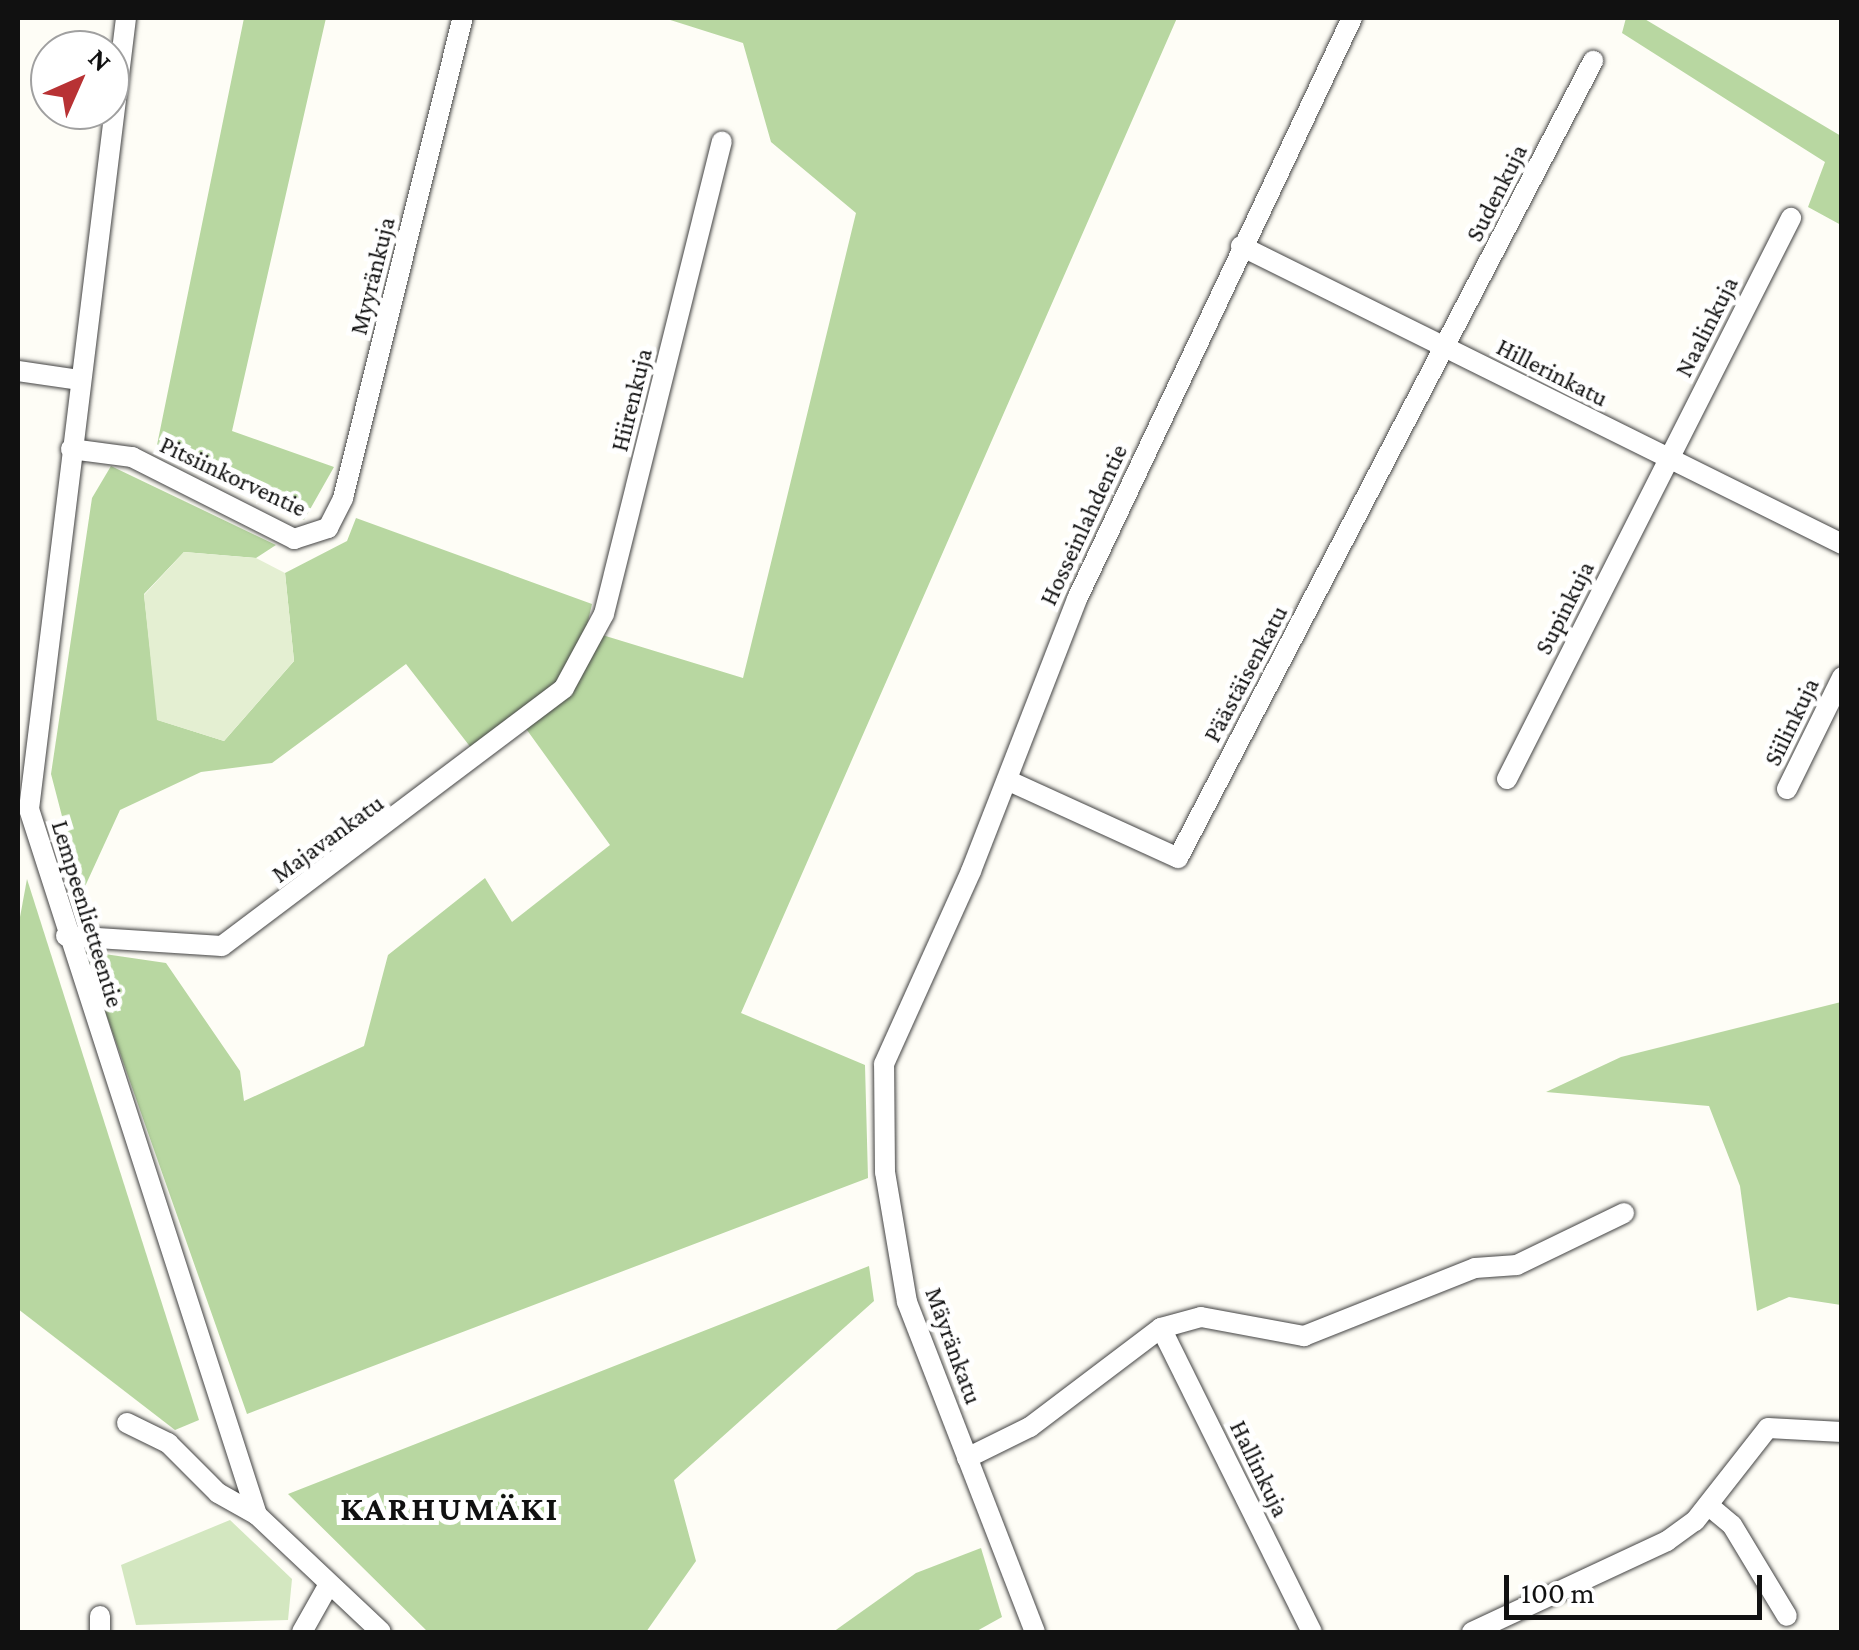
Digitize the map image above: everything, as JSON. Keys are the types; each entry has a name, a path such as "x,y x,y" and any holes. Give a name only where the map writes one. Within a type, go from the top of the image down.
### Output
{"street":[{"name":"Lempeenlietteentie","path":"126,18 70,449 29,809 66,936 257,1515 381,1632"},
{"name":"Myyränkuja","path":"315,538 343,498 463,18"},
{"name":"Hosseinlahdentie","path":"884,1064 1007,780 1040,683 1241,246 1352,18"},
{"name":"Sudenkuja","path":"1445,347 1593,61"},
{"name":"Hiirenkuja","path":"579,668 604,614 722,142"},
{"name":"Naalinkuja","path":"1668,459 1791,218"},
{"name":"Hillerinkatu","path":"1241,246 1842,544"},
{"name":"Päästäisenkatu","path":"1007,780 1178,858 1445,347"},
{"path":"18,370 80,380"},
{"name":"Pitsiinkorventie","path":"70,449 132,456 294,539 315,538"},
{"name":"Supinkuja","path":"1507,779 1668,459"},
{"name":"Majavankatu","path":"66,936 222,946 524,727 579,668"},
{"name":"Siilinkuja","path":"1787,789 1842,676"},
{"name":"Mäyränkatu","path":"884,1064 884,1172 907,1302 1035,1632"},
{"path":"968,1458 1030,1428 1161,1328 1201,1318 1304,1336 1475,1268 1517,1265 1624,1213"},
{"name":"Hallinkuja","path":"1161,1328 1312,1632"},
{"path":"128,1423 168,1443 218,1493 257,1515"},
{"path":"1472,1632 1668,1541 1708,1505 1768,1428 1842,1432"},
{"path":"1708,1505 1732,1525 1787,1616"},
{"path":"302,1632 329,1584"}],"green space":[{"path":"244,18 326,18 232,431 334,467 304,520 156,450"},
{"path":"664,18 1177,18 741,1013 865,1065 868,1178 247,1414 84,951 166,963 240,1071 244,1101 364,1046 388,955 485,878 512,922 610,845 519,719 475,753 406,664 272,763 201,772 120,810 82,893 51,774 92,498 111,466 276,545 256,558 184,552 144,594 158,720 224,741 294,661 285,573 347,541 356,518 592,604 586,630 743,678 856,213 771,142 743,43"},
{"path":"1626,18 1643,18 1841,136 1841,225 1808,207 1825,162 1622,33"},
{"path":"184,552 256,558 285,573 294,661 224,741 157,720 144,595"},
{"path":"27,879 199,1420 175,1430 18,1309 18,928"},
{"path":"1841,1002 1841,1305 1789,1297 1757,1311 1740,1186 1709,1106 1546,1092 1621,1057"},
{"path":"869,1266 874,1301 674,1480 696,1561 646,1632 428,1632 288,1494"},
{"path":"230,1520 292,1579 288,1620 136,1625 121,1565"},
{"path":"981,1548 1002,1617 975,1632 833,1632 916,1573"}],"district":[{"name":"KARHUMÄKI","path":"450,1509"}]}
